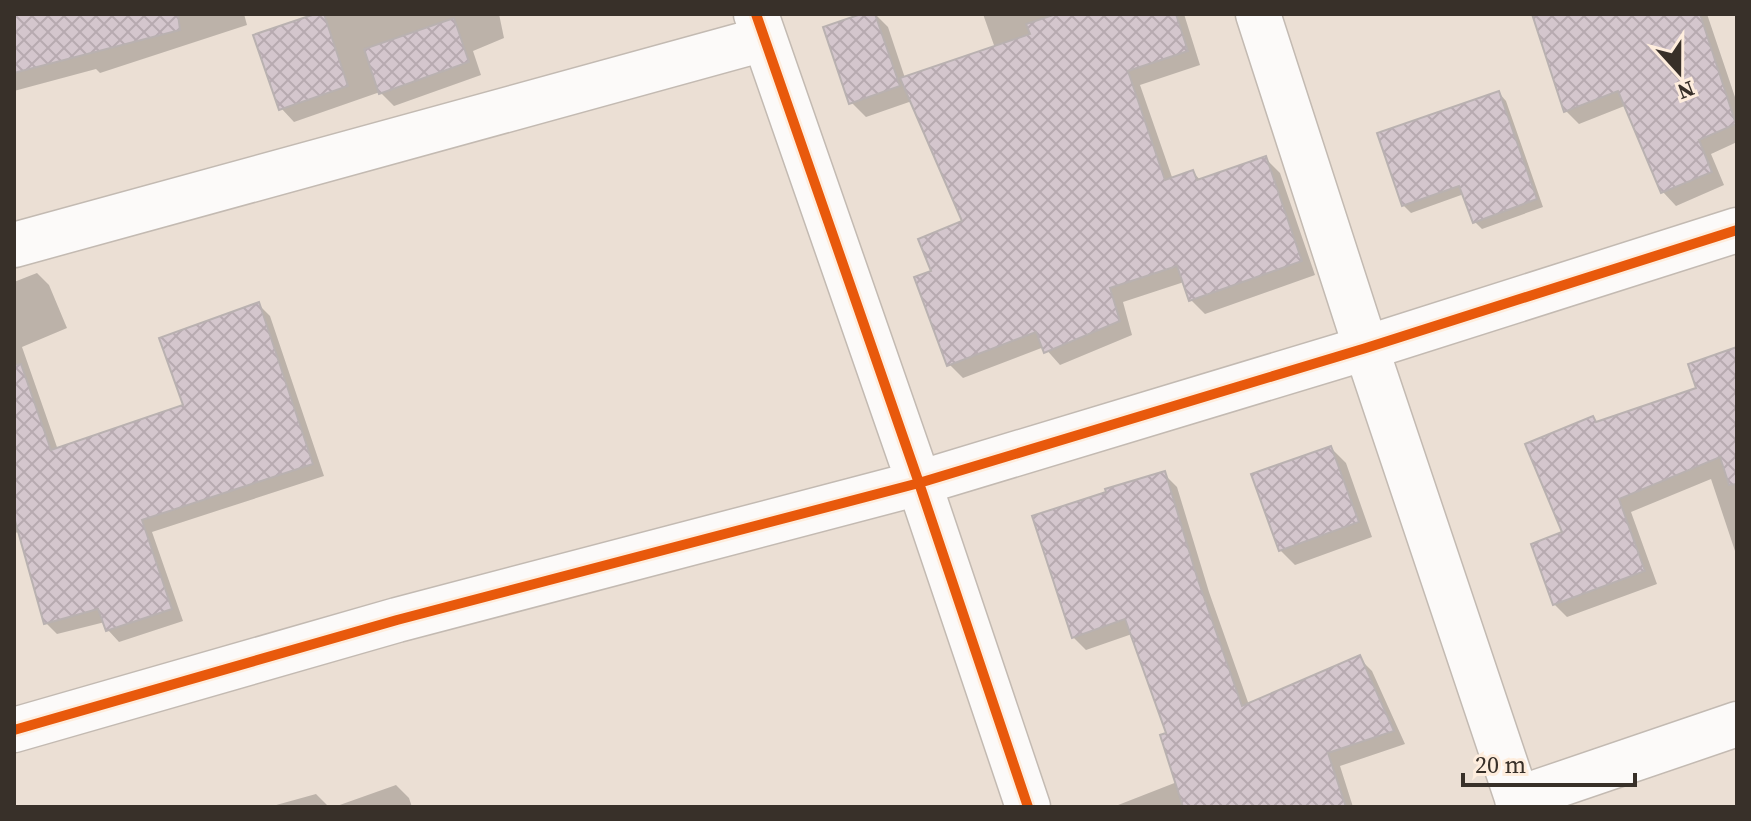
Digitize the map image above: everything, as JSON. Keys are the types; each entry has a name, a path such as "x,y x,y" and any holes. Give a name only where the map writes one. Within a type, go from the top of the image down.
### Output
{"street":[{"path":"1258,14 1518,803 1737,724"},
{"path":"14,245 760,26 1028,807"},
{"path":"14,730 397,620 919,483 1366,348 1737,230"}],"building":[{"path":"14,14 178,14 180,30 14,73"},
{"path":"315,14 324,14 348,86 279,110 253,35"},
{"path":"861,14 875,14 900,86 849,104 823,27"},
{"path":"1056,14 1176,14 1188,51 1128,71 1165,180 1193,170 1197,180 1266,156 1302,261 1189,301 1177,266 1110,288 1120,321 1044,353 1036,332 947,366 914,277 931,271 918,239 962,221 900,78 1030,34 1026,24"},
{"path":"1532,14 1700,14 1736,124 1699,140 1712,172 1661,193 1618,91 1564,112"},
{"path":"454,18 469,62 379,94 364,49"},
{"path":"1499,91 1537,199 1473,223 1459,186 1402,206 1377,133"},
{"path":"259,302 313,464 142,520 172,609 106,631 98,609 44,624 14,517 14,365 21,364 51,450 183,405 159,338"},
{"path":"1737,347 1737,484 1729,485 1720,457 1619,499 1645,571 1553,605 1531,544 1562,532 1525,444 1593,416 1596,422 1696,388 1688,364"},
{"path":"1331,446 1359,522 1279,551 1251,474"},
{"path":"1165,471 1197,577 1242,706 1360,655 1394,731 1328,753 1346,807 1183,807 1160,735 1166,733 1125,619 1072,638 1032,516"}],"cycle path":[{"path":"756,14 1028,807"},
{"path":"14,730 397,620 919,483 1366,348 1737,230"}]}
